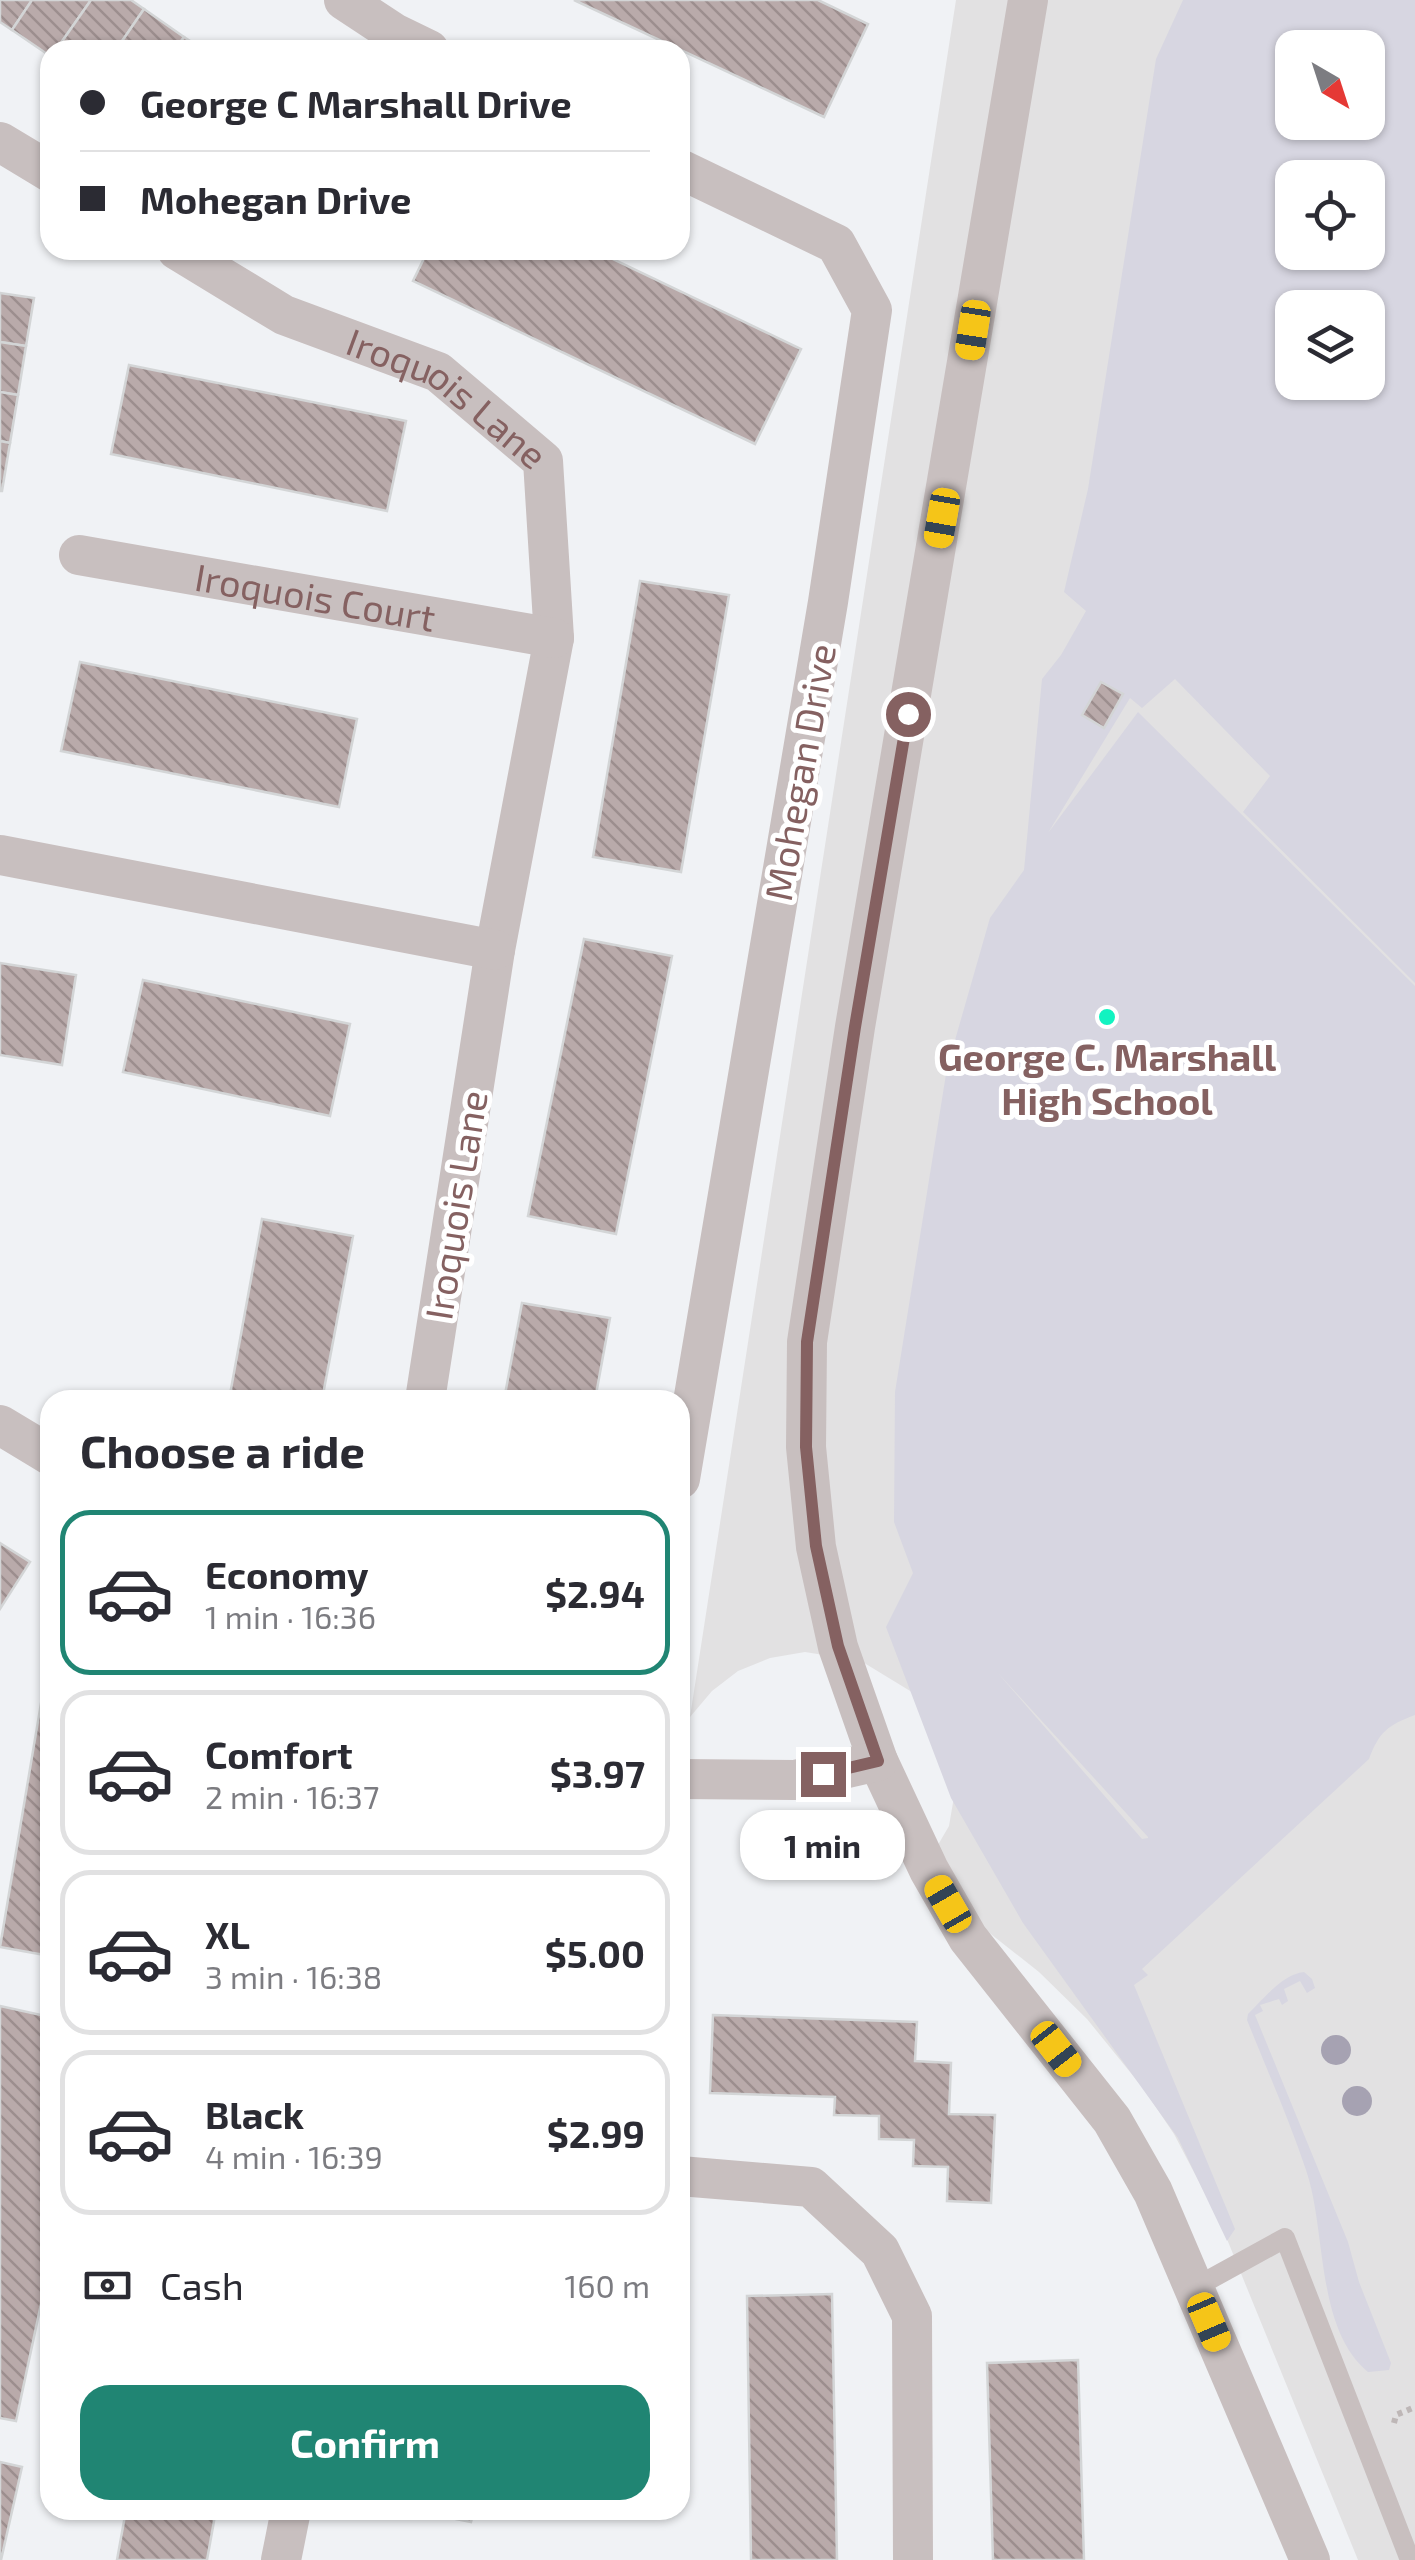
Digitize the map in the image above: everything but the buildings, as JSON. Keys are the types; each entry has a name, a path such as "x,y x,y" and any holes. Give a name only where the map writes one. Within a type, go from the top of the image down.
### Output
{"street":[{"path":"344,0 407,40"},
{"path":"1028,0 855,1027 807,1342 806,1447 816,1546 838,1646 878,1761 929,1870 968,1938 1112,2120 1153,2192 1310,2560"},
{"path":"0,142 40,166"},
{"name":"Mohegan Drive","path":"690,174 836,244 872,310 828,602 690,1420"},
{"name":"Iroquois Lane","path":"193,260 284,315 438,372 542,461 554,638 495,950 427,1390"},
{"name":"Iroquois Court","path":"79,554 554,638"},
{"path":"0,855 495,950"},
{"path":"0,1424 40,1449"},
{"path":"690,1779 796,1780 878,1761"},
{"path":"690,2177 811,2186 880,2250 912,2316 914,2560"},
{"path":"281,2560 289,2520"}],"lane":[{"path":"1194,2288 1286,2238 1410,2560"}],"shaded area":[{"name":"George C. Marshall High School","path":"956,0 1415,0 1415,2560 1358,2560 1220,2222 1174,2134 1143,2088 1087,2019 1039,1972 958,1908 935,1850 949,1826 955,1791 920,1697 861,1661 805,1652 770,1658 738,1671 712,1691 690,1717"},
{"name":"George C. Marshall High School","path":"1183,0 1415,0 1415,983 1243,812 1270,776 1175,679 1142,708 1130,698 1048,833 1138,712 1415,986 1415,1715 1386,1731 1369,1759 1142,1969 1148,1975 1134,1985 1235,2229 1227,2241 1178,2138 1023,1923 951,1798 886,1627 913,1573 894,1522 895,1392 947,1068 990,918 1024,870 1042,679 1086,611 1064,592 1088,489 1156,59","holes":["997,1672 1148,1837 1148,1838 1142,1839"]},
{"path":"1304,1972 1315,1988 1307,1993 1300,1981 1284,1989 1288,2001 1282,2005 1279,1999 1260,2005 1263,2011 1255,2015 1348,2242 1359,2282 1391,2363 1389,2370 1368,2372 1351,2353 1339,2330 1325,2277 1306,2170 1247,2020 1248,2014 1274,1988"}],"place":[{"name":"George C. Marshall High School","path":"1107,1017"}],"route":[{"path":"823,1774 878,1761 838,1646 816,1546 806,1447 807,1342 908,714"}]}
